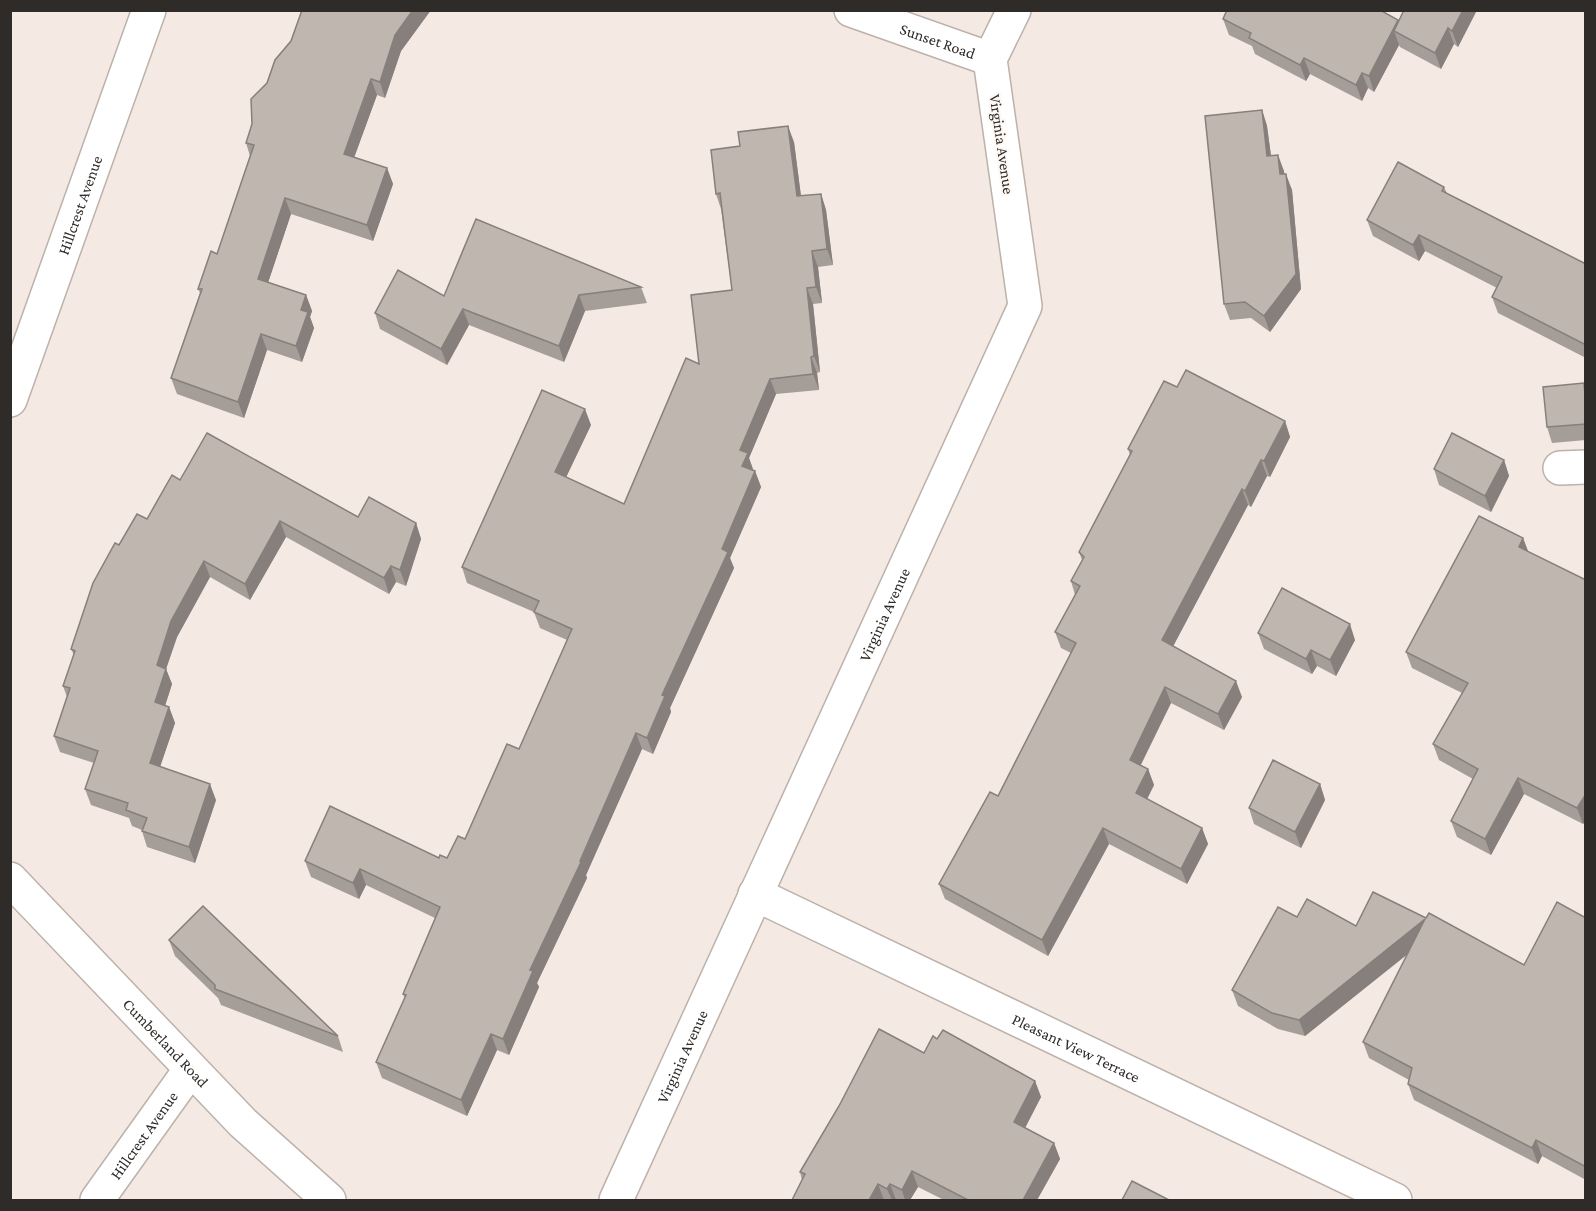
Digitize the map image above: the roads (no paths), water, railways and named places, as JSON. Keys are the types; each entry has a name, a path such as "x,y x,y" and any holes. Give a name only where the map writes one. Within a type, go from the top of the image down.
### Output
{"street":[{"name":"Hillcrest Avenue","path":"10,400 149,10"},
{"name":"Sunset Road","path":"851,10 990,59"},
{"path":"990,59 1014,10"},
{"name":"Virginia Avenue","path":"616,1200 1025,306 990,59"},
{"name":"Cumberland Road","path":"10,879 190,1070 243,1123 329,1200"},
{"name":"Pleasant View Terrace","path":"755,894 1395,1200"},
{"name":"Hillcrest Avenue","path":"97,1200 190,1070"}]}
